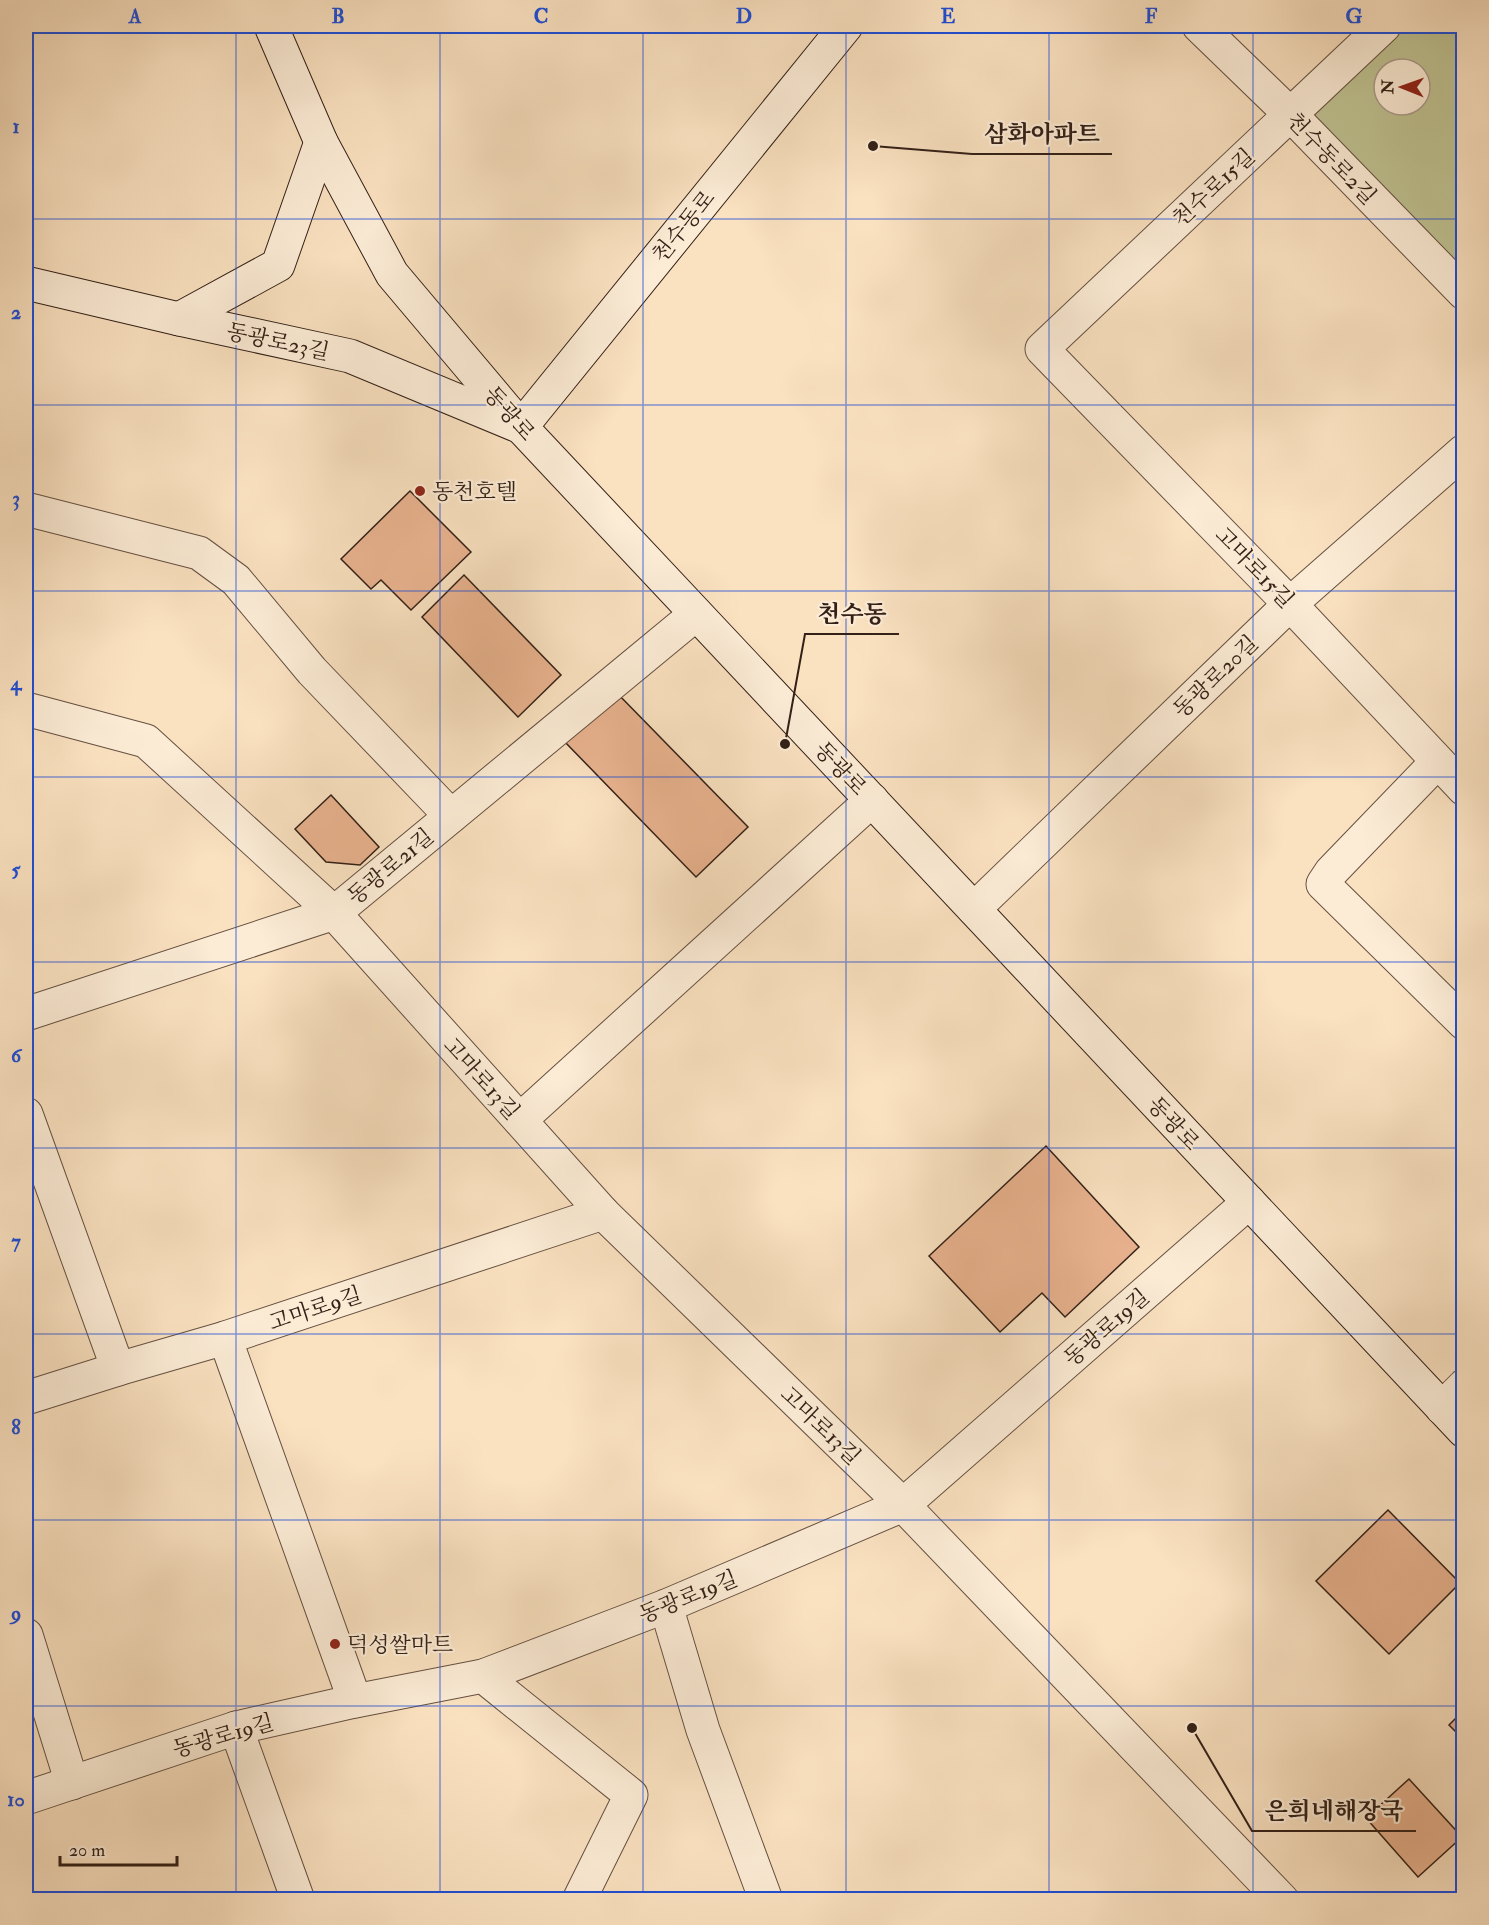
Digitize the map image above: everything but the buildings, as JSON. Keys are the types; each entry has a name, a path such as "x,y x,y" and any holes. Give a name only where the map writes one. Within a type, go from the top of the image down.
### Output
{"street":[{"name":"동광로","path":"271,26 321,142 392,274 521,427 1248,1202 1456,1408"},
{"name":"천수동로","path":"521,427 846,26"},
{"name":"천수동로2길","path":"1199,26 1290,114 1464,293"},
{"name":"천수로15길","path":"1042,349 1384,26"},
{"path":"179,319 278,265 321,142"},
{"name":"동광로23길","path":"26,283 350,357 521,427"},
{"name":"고마로15길","path":"1042,349 1290,604 1464,789"},
{"name":"동광로20길","path":"974,909 1290,604 1464,451"},
{"path":"26,509 199,553 236,580 312,672 451,816"},
{"name":"동광로21길","path":"26,1014 334,913 696,614"},
{"name":"고마로13길","path":"26,709 146,741 334,913 603,1213 903,1505 1282,1899"},
{"path":"1437,762 1331,872 1323,884 1464,1023"},
{"path":"520,1120 872,800"},
{"path":"26,1114 118,1369"},
{"name":"동광로19길","path":"26,1798 236,1728 355,1701 483,1676 666,1606 903,1505 1248,1202"},
{"name":"고마로9길","path":"26,1398 225,1338 603,1213"},
{"path":"225,1338 355,1701"},
{"path":"666,1606 704,1730 766,1899"},
{"path":"26,1635 72,1783"},
{"path":"483,1676 631,1795 579,1899"},
{"path":"236,1728 294,1898"}],"green space":[{"path":"1402,26 1463,26 1463,279 1306,113"}],"place":[{"name":"삼화아파트","path":"873,146"},
{"name":"동천호텔","path":"420,491"},
{"name":"천수동","path":"785,744"},
{"name":"덕성쌀마트","path":"335,1644"},
{"name":"은희네해장국","path":"1192,1728"}]}
